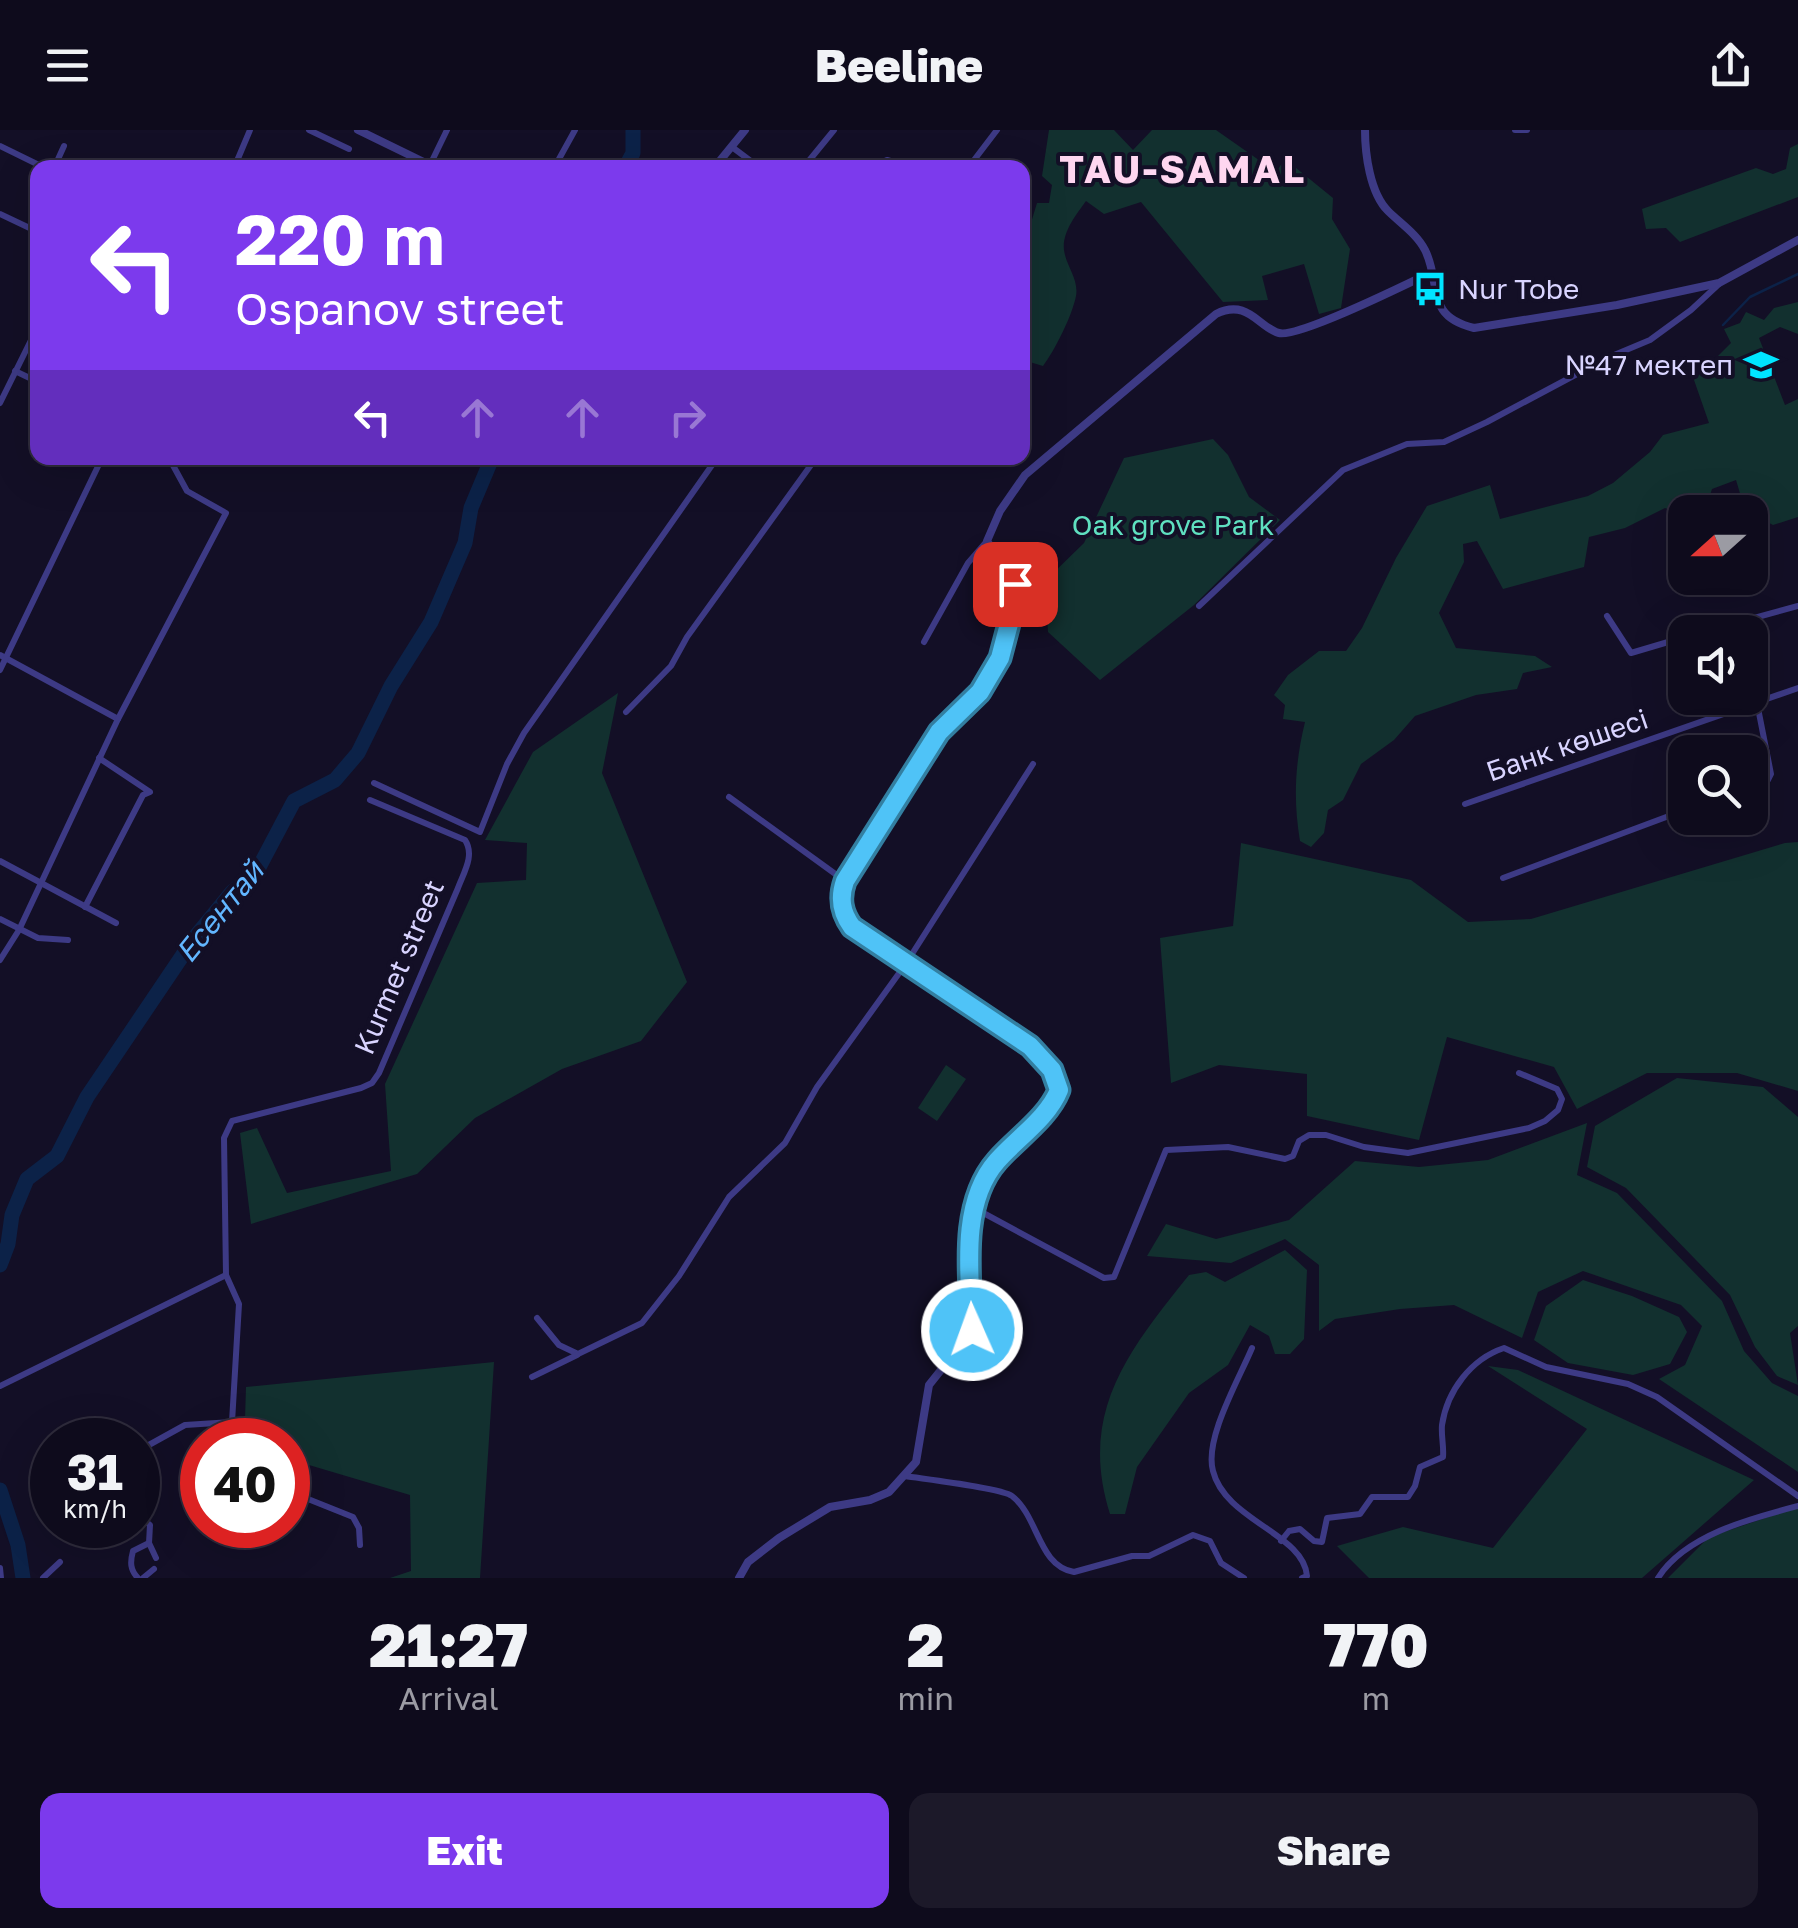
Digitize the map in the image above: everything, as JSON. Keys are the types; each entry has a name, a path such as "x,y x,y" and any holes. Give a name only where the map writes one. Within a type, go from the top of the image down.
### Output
{"street":[{"path":"237,160 250,130"},
{"path":"309,130 349,149"},
{"path":"358,130 420,160"},
{"path":"435,160 447,130"},
{"path":"559,160 576,130"},
{"path":"721,160 746,130"},
{"path":"810,160 834,130"},
{"path":"974,160 997,130"},
{"path":"1365,130 1369,165 1383,207 1420,241 1429,258 1443,310 1454,324 1474,328 1617,305 1720,283"},
{"path":"1515,130 1527,130"},
{"path":"0,146 30,161"},
{"path":"58,160 64,146"},
{"path":"732,147 749,160"},
{"path":"0,214 30,228"},
{"path":"1200,606 1343,470 1407,444 1444,442 1606,358 1650,340 1720,283 1798,240"},
{"path":"924,642 968,563 987,541 1000,511 1025,475 1216,314 1228,309 1250,314 1275,332 1288,332 1356,309 1430,273"},
{"path":"0,403 30,342"},
{"path":"15,371 30,378"},
{"path":"0,670 99,465"},
{"path":"0,960 19,930 118,719 226,513 187,491 173,465"},
{"path":"374,783 480,832 524,733 712,465"},
{"path":"626,712 671,666 714,598 811,465"},
{"path":"739,1578 748,1562 780,1538 830,1506 870,1500 889,1492 916,1462 930,1385 966,1347 972,1330 970,1262 983,1181 1059,1090 1052,1070 1030,1046 852,927 844,917 840,894 939,732 980,692 1000,658 1014,605 1015,584 987,541"},
{"path":"1765,615 1798,606"},
{"path":"1607,616 1630,654 1668,642"},
{"path":"3,657 118,719"},
{"name":"Банк көшесі","path":"1768,699 1798,688"},
{"name":"Банк көшесі","path":"1465,804 1722,715"},
{"path":"86,907 143,795 150,792 99,758"},
{"path":"532,1377 642,1322 679,1276 729,1196 785,1143 817,1087 906,965 1033,764"},
{"path":"729,797 845,881"},
{"name":"Kurmet street","path":"226,1275 226,1129 240,1117 372,1083 469,859 470,847 465,840 370,800"},
{"path":"1502,878 1668,816"},
{"path":"0,861 116,923"},
{"path":"0,919 43,939 68,940"},
{"path":"976,1210 1104,1278 1114,1278 1166,1150 1228,1148 1285,1158 1293,1156 1299,1141 1309,1135 1408,1153 1430,1150 1545,1121 1558,1110 1562,1099 1557,1089 1519,1073"},
{"path":"0,1386 226,1275 239,1304 232,1418"},
{"path":"537,1318 560,1345 578,1354"},
{"path":"1252,1348 1215,1435 1212,1470 1228,1501 1296,1551 1306,1564 1307,1576 1302,1578"},
{"path":"1281,1541 1289,1531 1300,1530 1314,1542 1322,1542 1327,1518 1360,1514 1372,1497 1408,1497 1416,1486 1420,1467 1444,1457 1445,1410 1460,1382 1476,1362 1504,1348 1546,1368 1628,1384 1657,1397 1798,1496"},
{"path":"905,1476 1008,1492 1030,1517 1052,1562 1065,1571 1149,1556 1193,1535 1210,1541 1221,1563 1244,1578"},
{"path":"310,1500 353,1517 360,1528 360,1545"},
{"path":"1658,1578 1666,1565 1728,1524 1798,1506"},
{"path":"140,1548 130,1559 131,1568 141,1578 154,1570"},
{"path":"150,1548 156,1558"},
{"path":"43,1578 60,1562"},
{"path":"0,1568 1,1578"}],"green space":[{"path":"1049,130 1114,130 1133,150 1152,130 1216,130 1276,172 1285,159 1333,198 1332,219 1350,249 1341,308 1319,314 1304,264 1262,276 1268,300 1223,302 1141,202 1104,214 1086,201 1070,224 1064,243 1076,290 1071,313 1043,366 1030,362 1030,226 1037,203 1049,203 1052,185 1042,176"},
{"path":"1798,144 1798,197 1680,242 1666,228 1646,229 1642,209 1756,168 1773,174 1786,169 1790,148"},
{"path":"1798,302 1798,334 1780,327 1759,338 1785,405 1798,399 1798,517 1773,525 1768,522 1768,495 1740,495 1736,480 1712,489 1710,495 1668,495 1668,509 1625,528 1589,537 1584,567 1503,589 1477,541 1463,544 1464,562 1439,613 1456,648 1535,656 1552,667 1523,673 1517,689 1476,695 1415,716 1394,740 1361,764 1343,800 1328,810 1324,833 1311,847 1300,841 1296,781 1305,722 1283,719 1285,705 1274,695 1288,675 1319,651 1346,651 1427,506 1490,485 1500,519 1588,496 1613,483 1650,452 1663,435 1709,423 1694,380 1731,343 1724,329 1740,323 1746,312 1764,320 1774,308"},
{"name":"Oak grove Park","path":"1213,439 1228,455 1249,497 1280,520 1194,605 1100,680 1048,632 1045,581 1084,543 1124,458"},
{"path":"618,693 602,773 687,982 641,1041 562,1069 475,1118 417,1174 251,1224 240,1133 257,1128 287,1193 391,1171 385,1084 477,883 526,880 527,843 485,840 533,752"},
{"path":"1798,842 1798,1091 1737,1073 1647,1073 1577,1109 1554,1067 1447,1037 1419,1140 1307,1116 1307,1074 1219,1065 1171,1083 1160,938 1233,926 1241,843 1411,880 1468,922 1531,919"},
{"path":"946,1065 966,1079 937,1121 918,1108"},
{"path":"1677,1078 1763,1087 1798,1117 1798,1326 1790,1333 1798,1385 1777,1376 1755,1347 1730,1295 1626,1188 1587,1167 1595,1126"},
{"path":"1587,1123 1577,1175 1617,1193 1722,1301 1744,1351 1772,1383 1798,1396 1798,1472 1659,1379 1685,1365 1702,1326 1681,1305 1583,1271 1538,1292 1522,1338 1454,1305 1335,1319 1319,1331 1319,1265 1285,1239 1231,1263 1147,1256 1166,1224 1216,1239 1289,1220 1355,1161 1419,1167 1488,1160"},
{"path":"1285,1250 1307,1270 1304,1339 1290,1354 1275,1354 1269,1336 1250,1325 1228,1365 1189,1393 1137,1467 1125,1514 1110,1514 1100,1445 1105,1414 1115,1385 1146,1330 1189,1275 1206,1272 1225,1282"},
{"path":"1583,1280 1679,1317 1687,1332 1670,1364 1633,1375 1568,1363 1534,1340 1546,1306"},
{"path":"494,1362 480,1578 390,1578 411,1571 410,1495 310,1465 310,1418 245,1418 246,1387"},
{"path":"1488,1366 1518,1370 1754,1480 1642,1578 1369,1578 1337,1546 1403,1527 1493,1548 1587,1429"},
{"path":"1798,1507 1798,1578 1668,1578 1709,1537"}],"waterway":[{"name":"Есентай","path":"629,160 633,130"},
{"path":"1723,325 1750,297 1798,274"},
{"name":"Есентай","path":"0,1265 12,1215 27,1179 57,1156 87,1097 195,937 232,892 257,871 294,801 335,780 358,753 391,686 431,622 465,543 471,508 489,465"},
{"name":"Есентай","path":"0,1490 18,1545 23,1578"}],"place":[{"name":"Nur Tobe","path":"1430,289"},
{"name":"№47 мектеп","path":"1761,365"}],"district":[{"name":"TAU-SAMAL","path":"1183,170"}],"route":[{"path":"972,1330 972,1224 983,1181 1059,1090 1052,1070 1030,1046 852,927 844,917 840,894 939,732 952,715 980,692 1000,658 1014,605 1015,584"}]}
